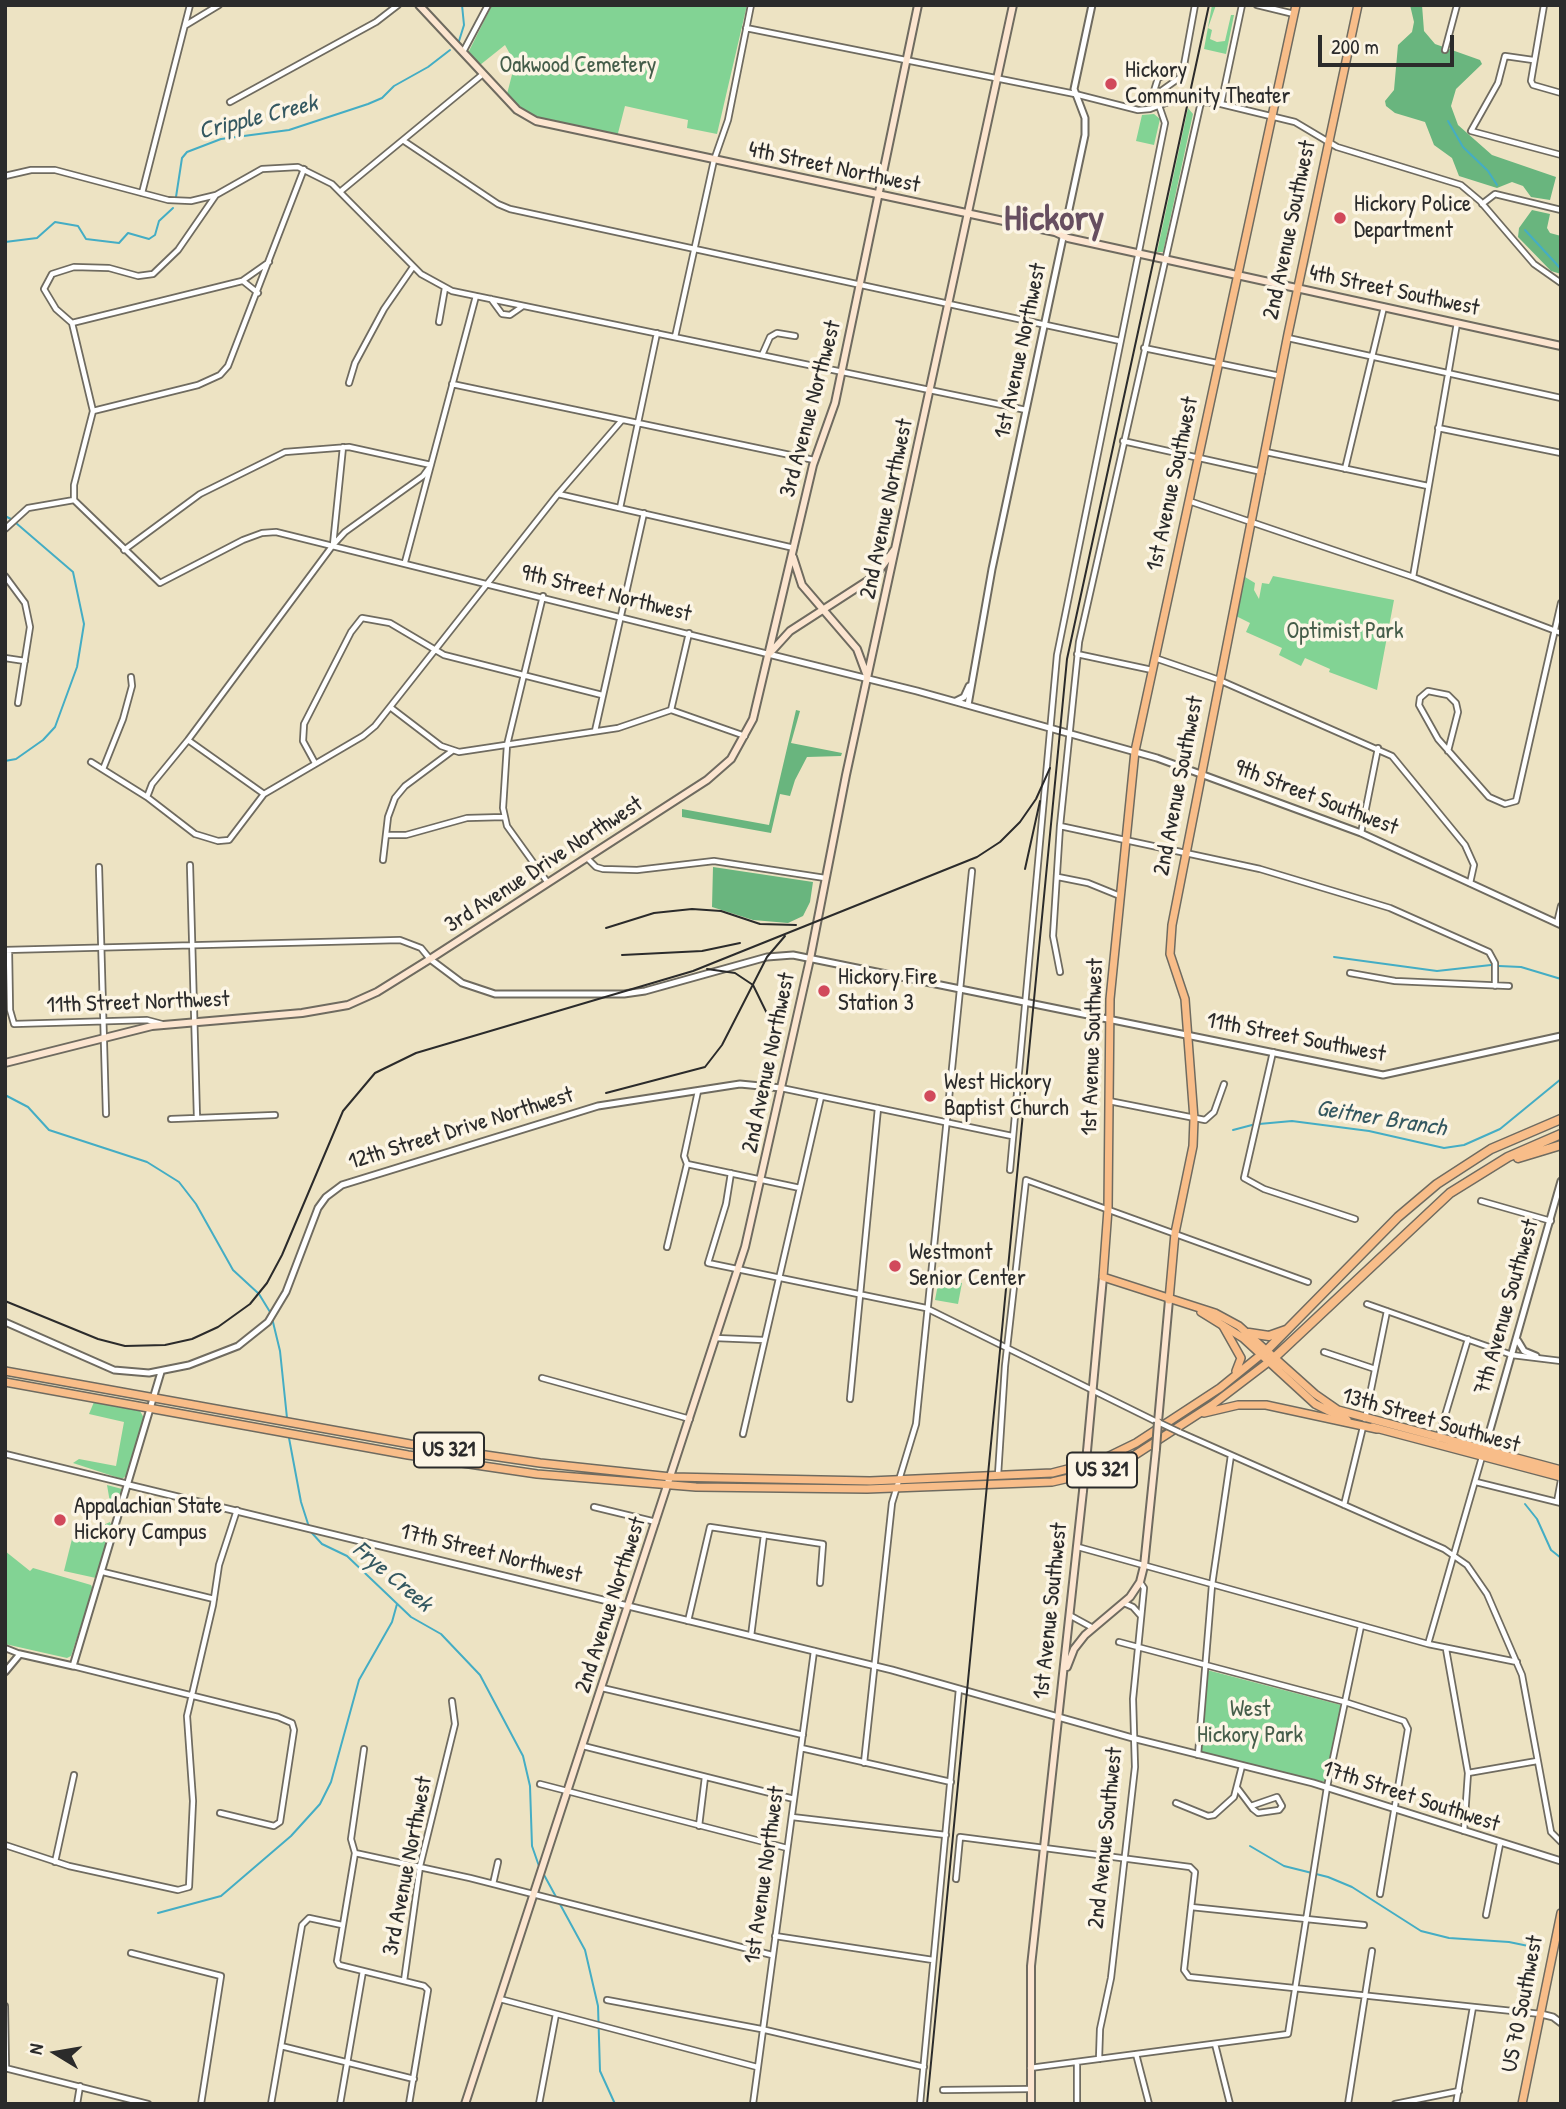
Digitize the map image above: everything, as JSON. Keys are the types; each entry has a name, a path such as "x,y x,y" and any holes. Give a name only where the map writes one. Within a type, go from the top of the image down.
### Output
{"highway":[{"name":"US 321","path":"1265,1352 1398,1217 1437,1184 1477,1156 1561,1117"},
{"name":"US 321","path":"1272,1360 1437,1204 1499,1162 1561,1134"},
{"path":"1437,1204 1508,1162 1561,1145"},
{"path":"1249,1333 1269,1336 1294,1325"}],"main road":[{"path":"419,5 483,75"},
{"name":"3rd Avenue Northwest","path":"745,736 753,719 814,460 831,421 918,5"},
{"name":"2nd Avenue Northwest","path":"465,2104 738,1269 810,959 867,679 1013,5"},
{"name":"2nd Avenue Southwest","path":"1063,1686 1074,1649 1093,1628 1123,1603 1140,1581 1144,1566 1175,1233 1193,1146 1194,1119 1185,999 1172,964 1170,945 1219,680 1358,5"},
{"name":"1st Avenue Southwest","path":"1031,2104 1030,1977 1071,1616 1103,1277 1108,1209 1110,1021 1135,751 1295,9"},
{"name":"4th Street Northwest","path":"483,75 525,116 546,123 1137,253"},
{"name":"4th Street Southwest","path":"1137,253 1561,346"},
{"path":"768,654 790,631 875,576 896,546"},
{"path":"794,548 798,576 857,649 867,679"},
{"name":"3rd Avenue Drive Northwest","path":"348,1005 377,992 430,959 707,780 731,759 745,736"},
{"name":"11th Street Northwest","path":"164,1025 302,1013 348,1005"},
{"path":"5,1063 104,1037 164,1025"},
{"name":"13th Street Southwest","path":"1103,1277 1200,1311 1265,1352"},
{"name":"13th Street Southwest","path":"1200,1311 1215,1313 1249,1333 1320,1408 1377,1429 1438,1442"},
{"path":"1220,1388 1238,1369 1241,1358 1223,1325"},
{"name":"US 321","path":"5,1371 462,1452 671,1477 897,1484 1052,1473 1099,1461 1136,1443 1220,1388 1265,1352"},
{"name":"13th Street Southwest","path":"1272,1360 1326,1404 1364,1423 1561,1470"},
{"name":"US 321","path":"5,1382 421,1457 537,1474 668,1486 1012,1485 1076,1478 1122,1462 1194,1417 1272,1360"},
{"path":"1194,1417 1223,1407 1253,1404 1364,1423 1377,1429"},
{"name":"13th Street Southwest","path":"1483,1453 1561,1478"},
{"name":"US 70 Southwest","path":"1522,2104 1561,1913"}],"street":[{"path":"142,193 190,5"},
{"path":"185,25 219,5"},
{"path":"230,102 376,22 398,5"},
{"path":"463,53 488,5"},
{"path":"675,337 714,160 728,120 751,5"},
{"name":"1st Avenue Northwest","path":"968,705 992,569 1086,129 1082,106 1075,94 1092,5"},
{"path":"1154,96 1181,78 1195,5"},
{"path":"1221,104 1242,5"},
{"path":"1257,5 1295,9"},
{"path":"1445,50 1457,5"},
{"path":"1544,5 1533,60 1533,85 1561,93"},
{"path":"746,28 1075,94 1138,110 1176,99 1221,104 1303,125 1328,142 1454,182 1482,204 1534,264 1561,283"},
{"path":"1533,60 1505,56 1498,83 1471,131 1561,155"},
{"path":"1010,1170 1050,727 1064,615 1165,123 1154,96 1158,78 1184,67"},
{"path":"341,191 483,75"},
{"path":"1060,972 1053,936 1060,826 1077,654 1200,102"},
{"path":"404,141 504,207 1120,341"},
{"path":"5,176 31,170 55,170 185,202 216,195 262,169 282,166 304,169 324,178 341,191 413,267 445,288 1027,410"},
{"path":"93,411 192,387 223,371 235,355 304,169"},
{"path":"1482,204 1495,194 1561,210"},
{"path":"216,195 178,250 159,270 138,276 101,267 62,269 48,279 44,289 48,298 72,323 93,411 74,485 74,500 124,551 200,494 288,451 343,447 431,465"},
{"path":"72,323 242,281 269,262"},
{"path":"349,383 355,363 384,309 413,267"},
{"path":"242,281 258,293"},
{"path":"439,322 445,288"},
{"path":"405,562 475,296"},
{"path":"491,299 502,314 510,315 523,306"},
{"path":"1345,469 1384,306"},
{"path":"1413,577 1457,322"},
{"path":"620,508 657,333"},
{"path":"762,355 770,337 777,333 795,336"},
{"path":"1288,338 1448,371 1561,398"},
{"path":"1144,348 1280,376"},
{"path":"452,384 814,460"},
{"path":"91,762 147,797 195,834 225,841 232,836 264,794 370,731 558,494 622,420"},
{"path":"1438,428 1561,453"},
{"path":"1123,441 1263,472"},
{"path":"333,545 343,447"},
{"path":"1266,453 1428,486"},
{"path":"147,797 148,789 188,740 333,545 345,531 423,476 431,465"},
{"path":"558,494 794,548"},
{"path":"5,529 29,508 74,500"},
{"path":"1188,501 1413,577 1561,633"},
{"path":"595,731 644,513"},
{"name":"9th Street Northwest","path":"124,551 160,583 262,533 276,532 543,596 1050,727"},
{"path":"5,576 20,595 29,618 18,703"},
{"path":"543,596 507,745 504,817 548,883"},
{"path":"1448,751 1458,712 1456,703 1448,695 1428,691 1420,698 1420,709 1429,727 1448,751 1489,797 1505,804 1516,801 1561,603"},
{"path":"314,764 303,741 304,724 359,619 369,617 390,623 434,651 602,695"},
{"path":"671,710 689,634"},
{"path":"1077,654 1152,670"},
{"path":"5,658 25,661"},
{"path":"1155,658 1219,680 1378,748 1395,758 1465,845 1474,865 1470,884"},
{"path":"103,769 123,719 132,686 131,677"},
{"path":"953,701 964,697 973,677"},
{"path":"390,707 452,751"},
{"path":"383,860 391,803 400,791 452,751 507,745 633,724 671,710 745,736"},
{"name":"9th Street Southwest","path":"1050,727 1201,773 1361,833 1559,924"},
{"path":"188,740 264,794"},
{"path":"1361,833 1378,748"},
{"path":"386,835 406,835 467,817 504,817"},
{"path":"1060,826 1260,869 1390,908 1486,950 1495,963 1495,986"},
{"path":"587,858 596,867 603,869 637,870 714,861 825,878"},
{"path":"190,865 197,1118"},
{"path":"99,867 106,1114"},
{"path":"864,1763 873,1666 897,1484 915,1431 972,871"},
{"path":"1058,877 1088,883 1120,896"},
{"path":"1559,924 1561,906"},
{"path":"7,950 400,940 421,948 430,959 462,984 495,994 624,994 645,991 767,957 790,955 1024,1003"},
{"name":"11th Street Northwest","path":"7,950 13,1022 17,1025 147,1020 164,1025"},
{"path":"1350,973 1387,981 1509,986"},
{"name":"11th Street Southwest","path":"1024,1003 1391,1074 1561,1036"},
{"path":"1273,1052 1244,1178 1264,1189 1355,1219"},
{"name":"12th Street Drive Northwest","path":"5,1322 105,1367 130,1372 161,1372 222,1354 249,1339 275,1313 286,1292 315,1215 326,1197 341,1185 576,1111 748,1083 781,1088"},
{"path":"1109,1101 1205,1120 1212,1116 1224,1084"},
{"path":"781,1088 1012,1136"},
{"path":"667,1247 687,1164 684,1156 698,1091"},
{"path":"743,1434 821,1097"},
{"path":"850,1399 878,1108"},
{"path":"171,1119 275,1115"},
{"path":"687,1164 800,1188"},
{"path":"730,1173 726,1204 708,1263 926,1308 1179,1432 1455,1555 1467,1565 1483,1588 1517,1662 1527,1696 1551,1832 1561,1842"},
{"path":"998,1476 1026,1180 1308,1282"},
{"name":"7th Avenue Southwest","path":"1427,1644 1518,1340 1561,1181"},
{"path":"1481,1201 1551,1221"},
{"path":"1367,1304 1512,1356 1536,1356 1561,1361"},
{"path":"1344,1505 1387,1311"},
{"path":"715,1338 764,1340"},
{"path":"1438,1442 1468,1339"},
{"path":"1518,1340 1524,1351 1536,1356"},
{"path":"1324,1352 1375,1369"},
{"path":"73,1666 161,1372"},
{"path":"542,1378 691,1419"},
{"name":"17th Street Northwest","path":"5,1454 814,1651 967,1691"},
{"path":"1198,1755 1212,1585 1231,1455"},
{"path":"1476,1482 1559,1503 1561,1478"},
{"path":"594,1507 657,1522"},
{"path":"5,1845 55,1862 185,1890 190,1883 192,1811 186,1724 219,1565 237,1510"},
{"path":"688,1621 710,1527 823,1544 820,1583"},
{"path":"751,1636 764,1535"},
{"path":"1078,1547 1446,1649 1517,1662"},
{"path":"103,1572 214,1599"},
{"name":"2nd Avenue Southwest","path":"1099,2059 1100,2029 1111,1978 1125,1857 1136,1739 1133,1699 1144,1588 1140,1581"},
{"path":"1123,1603 1136,1609 1142,1620"},
{"path":"1071,1616 1093,1628"},
{"path":"1030,2068 1288,2034 1327,1787 1361,1626"},
{"path":"1119,1642 1345,1702 1406,1723 1408,1729 1380,1894"},
{"path":"5,1647 20,1654 291,1722 294,1727 280,1822 274,1826 220,1813"},
{"path":"1446,1649 1468,1773 1464,1833"},
{"name":"1st Avenue Northwest","path":"753,2104 814,1651"},
{"path":"5,1672 20,1654"},
{"path":"602,1688 803,1735"},
{"path":"920,2104 959,1689"},
{"name":"17th Street Southwest","path":"967,1691 1136,1739 1327,1787 1464,1833 1561,1861"},
{"name":"3rd Avenue Northwest","path":"409,2104 429,1992 424,1986 404,1981 420,1866 455,1724 452,1701"},
{"path":"583,1746 794,1799"},
{"path":"801,1748 951,1782"},
{"path":"365,1749 351,1839 355,1853 337,1961 339,1965 404,1981"},
{"path":"1468,1773 1537,1760"},
{"path":"1176,1803 1211,1816 1232,1800 1242,1766"},
{"path":"55,1862 74,1775"},
{"path":"699,1826 705,1777"},
{"path":"540,1784 787,1848"},
{"path":"1237,1789 1251,1806 1262,1814 1279,1810 1282,1806 1277,1797 1251,1806"},
{"path":"792,1817 946,1835"},
{"path":"956,1879 960,1837 1125,1857 1194,1869 1184,1970 1187,1976 1541,2014 1561,2023"},
{"path":"1486,1915 1500,1844"},
{"path":"355,1853 420,1866 772,1955"},
{"path":"493,1884 498,1862"},
{"path":"1191,1907 1364,1925"},
{"path":"271,2104 303,1922 309,1918 342,1925"},
{"path":"775,1936 933,1960"},
{"path":"1348,2104 1372,1951"},
{"path":"131,1953 221,1976 201,2104"},
{"path":"340,2104 363,1971"},
{"path":"500,1999 757,2067"},
{"path":"607,2000 761,2029 924,2067"},
{"path":"5,2006 6,2068 148,2104"},
{"path":"1456,2104 1474,2007"},
{"path":"539,2104 556,2014"},
{"path":"1214,2044 1230,2104"},
{"path":"281,2046 414,2079"},
{"path":"1136,2054 1147,2104"},
{"path":"1077,2063 1077,2104"},
{"path":"77,2104 80,2087"},
{"path":"943,2090 1030,2089"},
{"path":"1395,2104 1459,2091"}],"green space":[{"name":"Oakwood Cemetery","path":"492,5 747,5 717,134 687,128 688,120 625,106 617,137 546,121 525,111 507,94 515,63 505,45 480,65 468,53"},
{"path":"1212,5 1216,5 1208,28 1212,30 1210,39 1225,41 1231,15 1234,15 1226,54 1204,49"},
{"path":"1410,5 1422,5 1424,31 1435,44 1480,60 1482,64 1456,89 1451,106 1458,125 1492,155 1556,177 1550,200 1531,197 1523,186 1512,182 1497,188 1459,176 1452,158 1434,145 1425,122 1395,113 1386,106 1385,101 1394,90 1398,45 1412,32 1414,22"},
{"path":"1188,108 1193,114 1163,252 1157,252"},
{"path":"1154,114 1160,119 1154,145 1136,141 1142,115"},
{"path":"1532,210 1550,214 1547,228 1550,233 1561,236 1561,274 1551,271 1518,237 1519,228"},
{"name":"Optimist Park","path":"1273,576 1394,600 1377,690 1329,672 1330,669 1305,658 1301,666 1279,655 1282,648 1246,632 1250,623 1236,616 1245,577 1255,583 1254,590 1259,599 1262,583 1269,584"},
{"path":"796,710 800,711 791,743 842,753 841,756 807,757 790,796 780,794 771,833 682,817 682,809 769,825"},
{"path":"713,867 813,882 810,902 803,916 788,923 753,920 712,907"},
{"path":"939,1279 962,1283 958,1304 935,1300"},
{"path":"94,1402 140,1411 144,1418 128,1474 122,1479 73,1463 79,1459 116,1466 124,1422 89,1414"},
{"path":"107,1485 122,1489 116,1513 112,1514"},
{"path":"110,1522 112,1527 96,1578 64,1571 76,1523 99,1527"},
{"path":"5,1551 30,1571 33,1568 91,1585 93,1589 71,1656 67,1658 5,1644"},
{"name":"West Hickory Park","path":"1207,1670 1341,1705 1325,1782 1201,1752"}],"waterway":[{"name":"Cripple Creek","path":"459,41 464,25 462,5"},
{"name":"Cripple Creek","path":"176,197 182,158 187,152 221,139 289,130 368,104 382,98 394,86 428,67 450,50"},
{"path":"1448,121 1463,147 1488,171 1497,185"},
{"name":"Cripple Creek","path":"5,242 37,238 55,222 78,226 86,239 119,243 128,233 149,239 155,235 159,221 173,208"},
{"path":"1525,230 1561,269"},
{"name":"Cripple Creek","path":"5,516 11,519"},
{"name":"Cripple Creek","path":"5,761 16,759 43,740 55,727 77,667 84,624 73,572 16,523"},
{"path":"1334,957 1437,971 1491,965"},
{"path":"1499,966 1521,967 1561,979"},
{"name":"Geitner Branch","path":"1259,1124 1292,1121 1369,1131 1444,1148 1464,1145 1500,1129 1561,1079"},
{"name":"Frye Creek","path":"5,1095 28,1107 49,1130 147,1162 179,1182 196,1204 233,1270 259,1294 270,1312"},
{"name":"Geitner Branch","path":"1233,1130 1252,1125"},
{"name":"Frye Creek","path":"272,1318 280,1351 287,1418"},
{"name":"Frye Creek","path":"289,1438 301,1502 309,1527"},
{"path":"1525,1504 1537,1519 1551,1550 1561,1558"},
{"name":"Frye Creek","path":"311,1532 322,1544 347,1556 411,1617 441,1634 480,1675 523,1756 530,1786 532,1846 540,1869"},
{"path":"158,1913 221,1896 291,1836 320,1804 331,1782 359,1680 392,1622 397,1604"},
{"path":"1250,1846 1284,1866 1328,1877 1352,1887 1421,1931 1449,1938 1509,1942 1538,1948"},
{"name":"Frye Creek","path":"543,1873 585,1950 598,2006 600,2071 615,2104"}],"railway":[{"path":"927,2104 1067,659 1209,5"},
{"path":"5,1301 98,1339 125,1346 165,1345 192,1339 218,1327 250,1304 267,1283 282,1255 343,1111 375,1073 416,1053 693,971 977,857 1000,842 1020,822 1036,799 1050,768"},
{"path":"1025,869 1040,801"},
{"path":"606,928 654,913 692,909 721,911 760,924 796,925"},
{"path":"606,1093 705,1067 722,1045 767,957 785,936"},
{"path":"622,955 702,951 740,943"},
{"path":"707,969 735,973 753,985 779,1038"}],"place":[{"name":"Hickory Community Theater","path":"1111,84"},
{"name":"Hickory Police Department","path":"1340,218"},
{"name":"Hickory Fire Station 3","path":"824,991"},
{"name":"West Hickory Baptist Church","path":"930,1096"},
{"name":"Westmont Senior Center","path":"895,1266"},
{"name":"Appalachian State Hickory Campus","path":"60,1520"}],"district":[{"name":"Hickory","path":"1054,220"}]}
